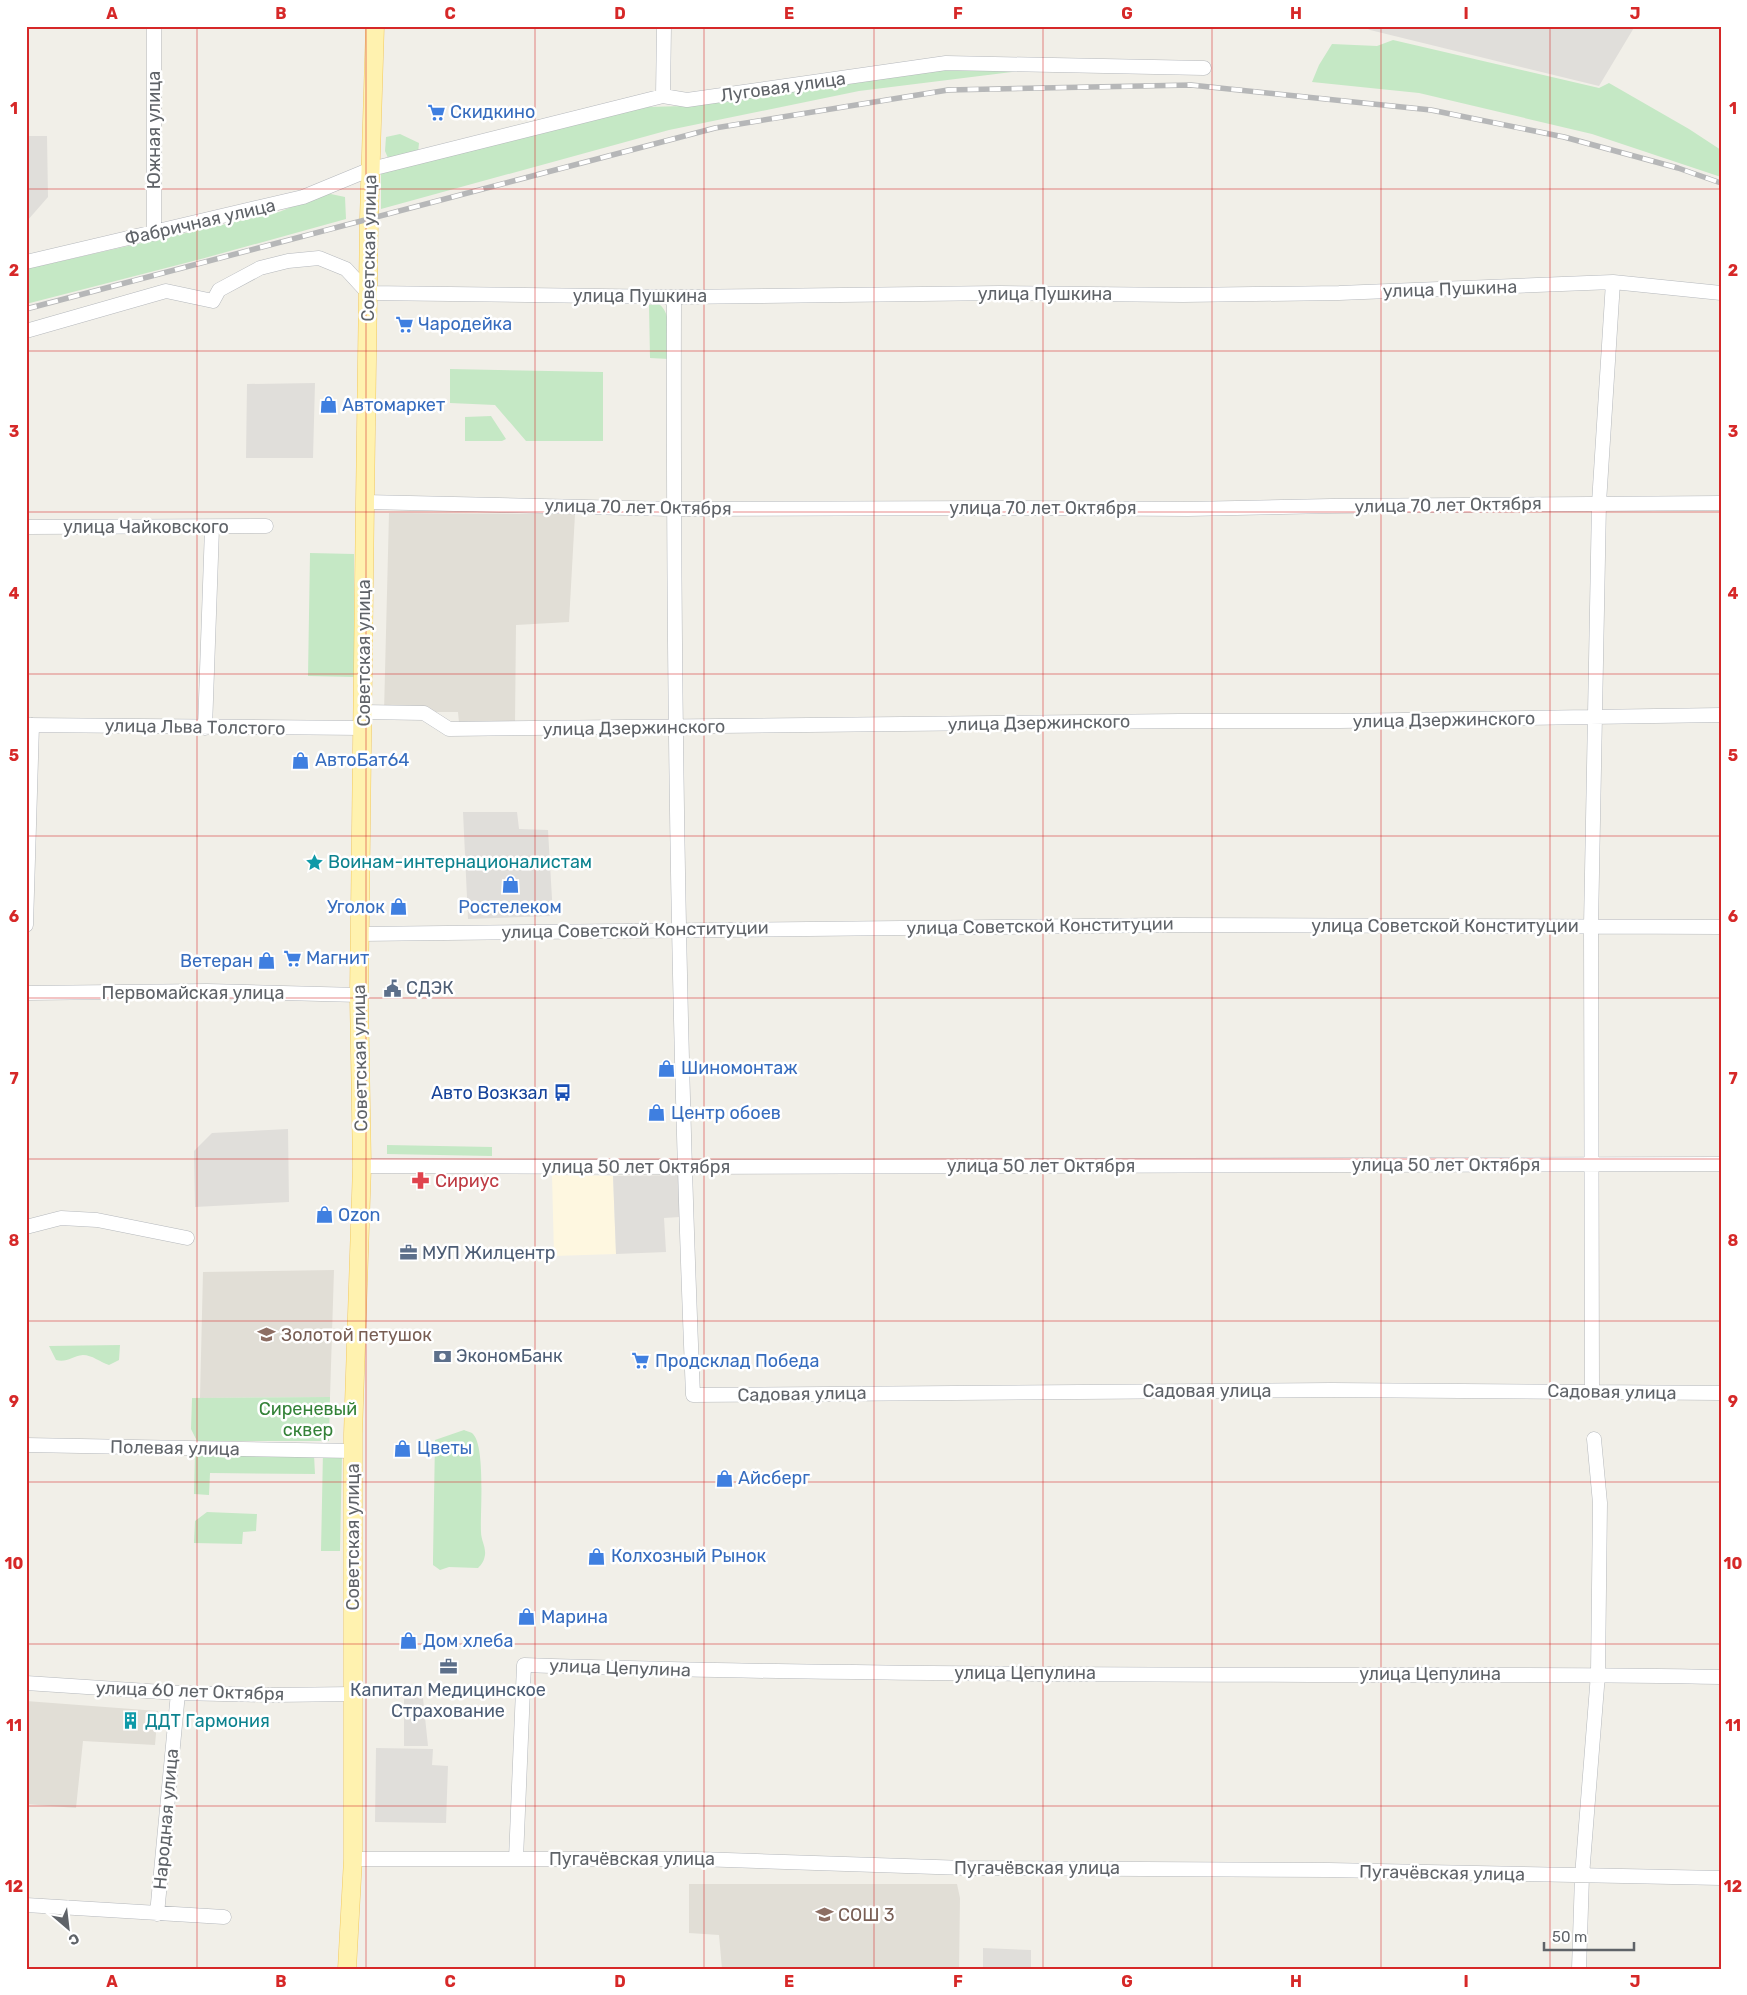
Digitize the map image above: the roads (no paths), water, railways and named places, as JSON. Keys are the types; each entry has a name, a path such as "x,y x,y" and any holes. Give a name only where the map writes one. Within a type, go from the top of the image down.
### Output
{"main road":[{"name":"Советская улица","path":"347,1969 353,1859 353,1451 362,1166 359,995 364,502 370,169 375,26"}],"street":[{"name":"Южная улица","path":"154,26 154,234"},
{"path":"663,96 664,26"},
{"name":"Луговая улица","path":"370,169 663,96 687,100 946,63 1204,68"},
{"name":"Фабричная улица","path":"26,262 154,234 302,197 370,169"},
{"path":"26,331 166,291 213,301 219,290 260,268 288,261 319,258 346,269 368,293"},
{"path":"1592,1392 1592,926 1599,503 1613,282"},
{"name":"улица Пушкина","path":"368,293 674,297 990,294 1183,295 1339,293 1613,282 1721,293"},
{"path":"674,297 675,727 684,1167"},
{"name":"улица 70 лет Октября","path":"364,502 673,508 1188,509 1721,503"},
{"name":"улица Чайковского","path":"26,527 212,528 266,526"},
{"path":"205,728 212,528"},
{"name":"улица Дзержинского","path":"363,720 424,713 449,730 1596,718 1721,715"},
{"name":"улица Льва Толстого","path":"29,725 205,728 363,720"},
{"path":"26,925 29,725"},
{"name":"улица Советской Конституции","path":"360,934 1172,925 1721,927"},
{"name":"Первомайская улица","path":"26,993 207,991 359,995"},
{"name":"улица 50 лет Октября","path":"362,1166 1721,1164"},
{"name":"Садовая улица","path":"684,1167 693,1395 1322,1390 1721,1393"},
{"path":"26,1227 61,1218 98,1220 187,1238"},
{"path":"1579,1969 1582,1876 1598,1674 1600,1503 1594,1440"},
{"name":"Полевая улица","path":"26,1445 353,1451"},
{"name":"улица Цепулина","path":"516,1859 524,1665 695,1671 1598,1674 1721,1677"},
{"name":"улица 60 лет Октября","path":"26,1683 178,1693 354,1694"},
{"name":"Народная улица","path":"157,1914 178,1693"},
{"name":"Пугачёвская улица","path":"353,1859 698,1859 966,1868 1330,1870 1721,1878"},
{"path":"26,1905 224,1917"}],"railway":[{"path":"26,309 715,128 948,90 1191,85 1431,110 1564,137 1678,168 1721,183"}],"place":[{"name":"Скидкино","path":"436,112"},
{"name":"Чародейка","path":"404,324"},
{"name":"Автомаркет","path":"328,405"},
{"name":"АвтоБат64","path":"301,760"},
{"name":"Воинам-интернационалистам","path":"314,862"},
{"name":"Ростелеком","path":"510,884"},
{"name":"Уголок","path":"399,907"},
{"name":"Магнит","path":"292,958"},
{"name":"Ветеран","path":"267,961"},
{"name":"СДЭК","path":"392,988"},
{"name":"Шиномонтаж","path":"667,1068"},
{"name":"Авто Возкзал","path":"562,1093"},
{"name":"Центр обоев","path":"657,1113"},
{"name":"Сириус","path":"421,1181"},
{"name":"Ozon","path":"324,1215"},
{"name":"МУП Жилцентр","path":"408,1253"},
{"name":"Золотой петушок","path":"267,1335"},
{"name":"ЭкономБанк","path":"442,1356"},
{"name":"Продсклад Победа","path":"641,1361"},
{"name":"Цветы","path":"403,1448"},
{"name":"Айсберг","path":"724,1478"},
{"name":"Колхозный Рынок","path":"597,1556"},
{"name":"Марина","path":"527,1617"},
{"name":"Дом хлеба","path":"409,1641"},
{"name":"Капитал Медицинское Страхование","path":"448,1667"},
{"name":"ДДТ Гармония","path":"131,1721"},
{"name":"СОШ 3","path":"824,1915"}],"park label":[{"name":"Сиреневый сквер","path":"308,1419"}]}
